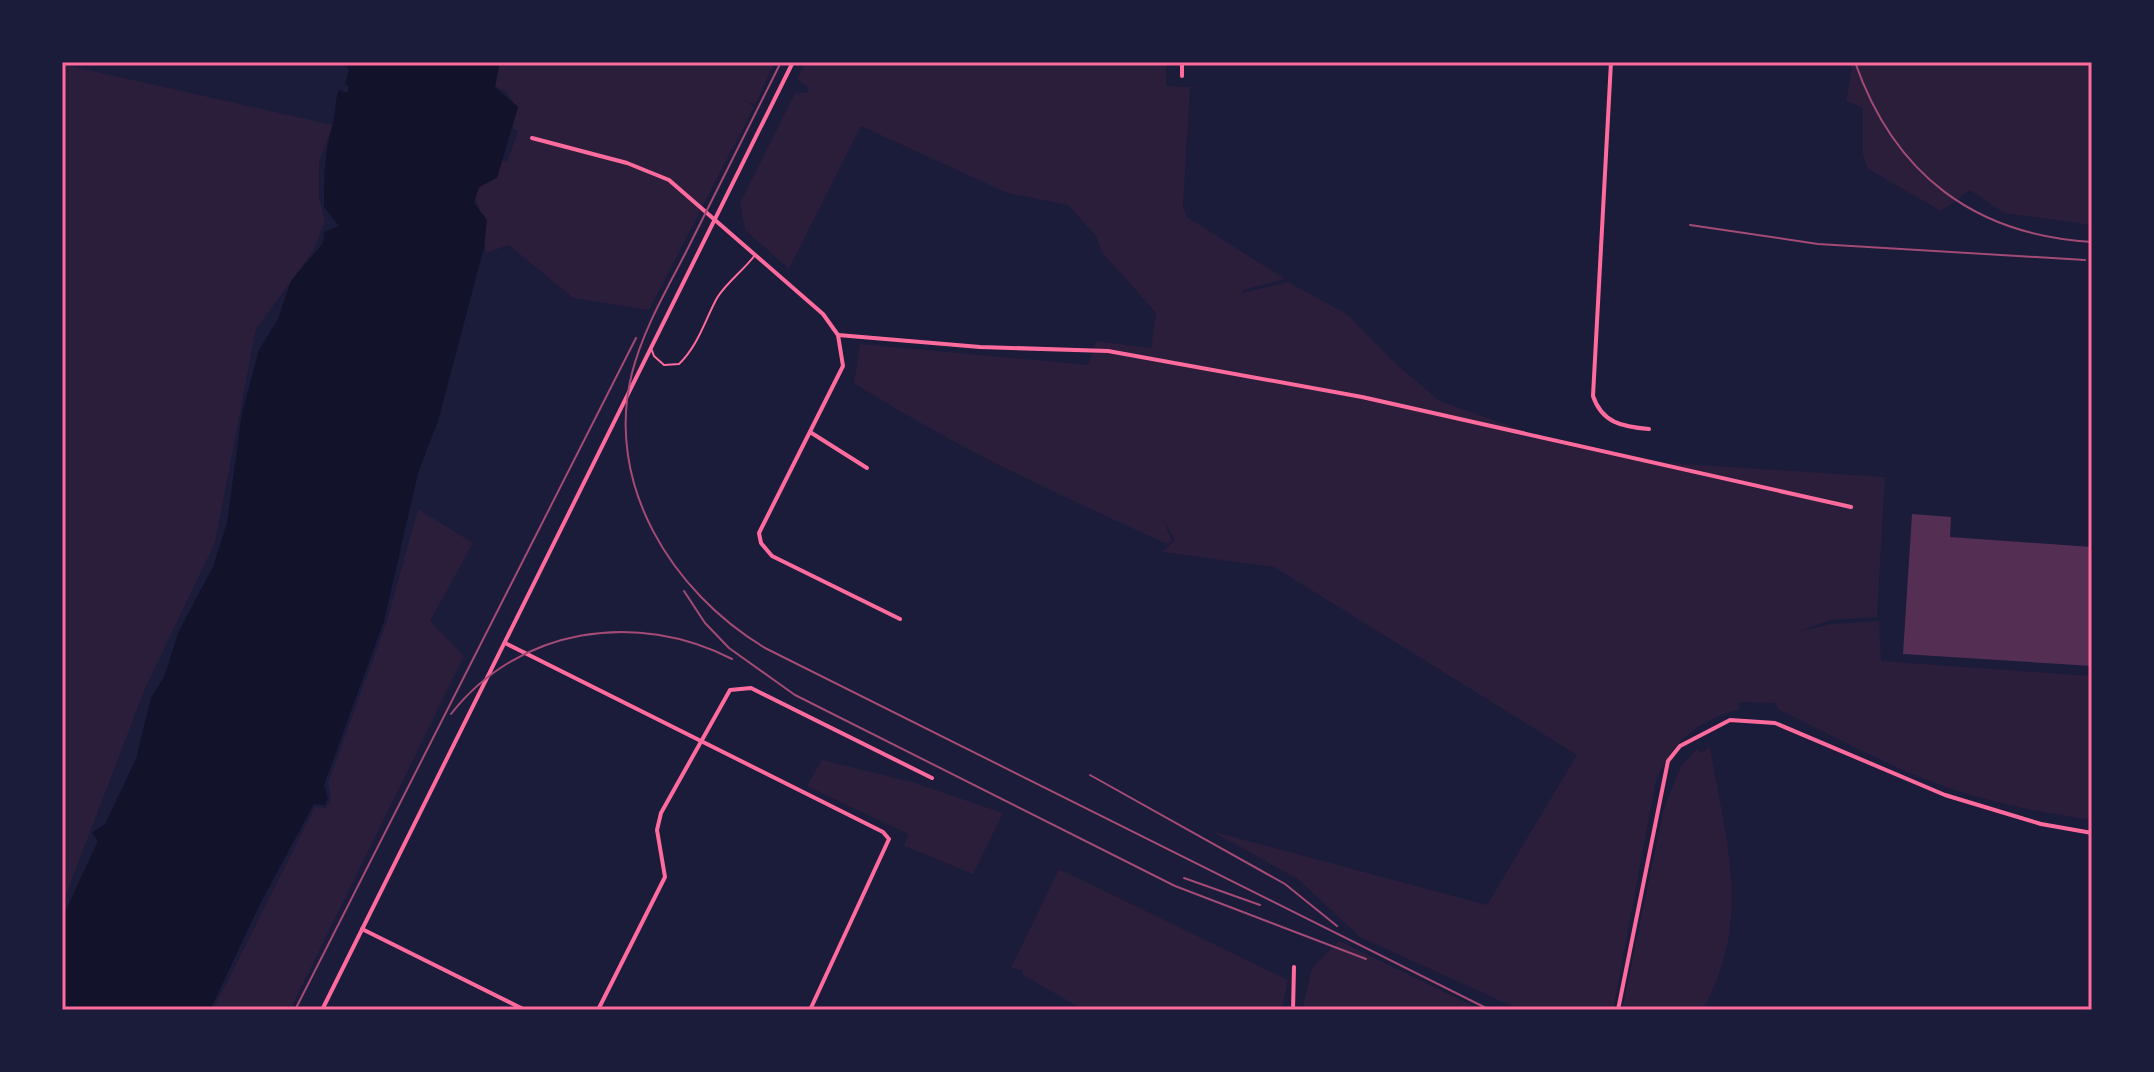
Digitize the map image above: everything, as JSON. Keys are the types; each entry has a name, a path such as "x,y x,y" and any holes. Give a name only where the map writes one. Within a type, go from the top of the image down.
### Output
{"street":[{"path":"322,1010 793,62"},
{"path":"1182,62 1182,76"},
{"path":"1611,62 1593,396 1603,415 1613,423 1649,429"},
{"path":"532,138 627,163 669,180 823,314 838,335 843,366 759,533 761,543 772,556 900,619"},
{"path":"838,335 980,347 1108,351 1362,397 1851,507"},
{"path":"810,432 867,468"},
{"path":"505,643 883,832 889,839 888,849 818,987 810,1010"},
{"path":"598,1010 665,877 657,830 661,813 730,690 751,688 932,778"},
{"path":"1618,1010 1668,761 1680,746 1730,720 1775,723 1945,795 2041,824 2092,833"},
{"path":"362,929 525,1010"},
{"path":"1293,1010 1294,967"}],"lane":[{"path":"651,347 654,356 669,368 685,359 719,295 756,254"}],"shaded area":[{"path":"345,62 500,62 495,87 518,107 497,178 479,187 474,203 487,220 484,247 439,418 418,473 384,621 324,785 328,798 325,805 314,804 261,902 210,1010 62,1010 62,919 98,841 92,833 105,824 136,759 151,698 164,677 179,631 213,567 227,523 242,413 259,350 278,319 291,281 323,243 324,232 339,226 324,207 324,176 337,95 339,90 347,93 349,86 345,84 349,71"},
{"path":"499,62 775,62 755,105 744,100 754,107 649,310 573,298 509,245 486,253 479,208 473,193 502,161 507,162 518,131 512,128 518,108 504,90 493,86"},
{"path":"805,62 1166,62 1166,86 1190,87 1183,206 1187,217 1285,279 1243,290 1242,293 1288,282 1347,314 1397,365 1440,401 1536,435 1669,463 1885,477 1877,617 1831,620 1800,631 1832,624 1879,621 1881,661 2092,676 2092,820 2013,806 1954,790 1856,748 1778,709 1775,703 1739,702 1739,710 1711,719 1688,734 1670,754 1656,780 1613,1010 1522,1010 1360,937 1298,879 1211,831 1487,905 1577,755 1274,567 1162,552 1175,540 1162,518 1172,540 1167,544 969,449 854,383 860,344 1088,365 1096,341 1151,348 1156,313 1101,251 1096,236 1068,205 1007,193 861,126 789,269 745,230 740,203 795,93 807,93 809,88 797,79"},
{"path":"1849,62 2092,62 2092,225 2004,213 1970,190 1941,211 1868,169 1863,154 1863,108 1846,101 1852,69"},
{"path":"62,64 333,125 319,162 319,198 325,221 313,251 256,329 215,543 146,686 62,905"},
{"path":"418,509 473,543 430,621 464,656 290,1010 213,1010 315,807 326,808 331,800 328,783 387,621"},
{"path":"1710,747 1731,880 1727,943 1718,976 1703,1010 1622,1010 1664,808 1681,766 1697,749 1701,753"},
{"path":"822,760 912,782 1003,813 973,874 904,846 908,834 807,786"},
{"path":"1059,869 1288,980 1282,1010 1084,1010 1023,975 1023,971 1011,968"},
{"path":"1339,941 1482,1010 1302,1010 1312,968"}],"building":[{"path":"1912,514 1951,517 1950,537 2092,547 2092,666 1903,654"}],"railway":[{"path":"781,62 656,311 632,373 626,414 628,455 637,494 653,531 675,566 701,597 731,625 765,648 1490,1010"},
{"path":"1855,62 1872,102 1892,136 1916,166 1944,191 1975,212 2011,227 2050,237 2092,242"},
{"path":"1690,225 1818,244 2085,260"},
{"path":"295,1010 636,338"},
{"path":"684,591 705,623 729,648 795,695 1175,886 1366,959"},
{"path":"451,714 479,685 510,662 545,645 581,636 619,632 658,635 695,644 732,659"},
{"path":"1090,775 1285,884 1337,926"},
{"path":"1184,878 1260,905"}]}
